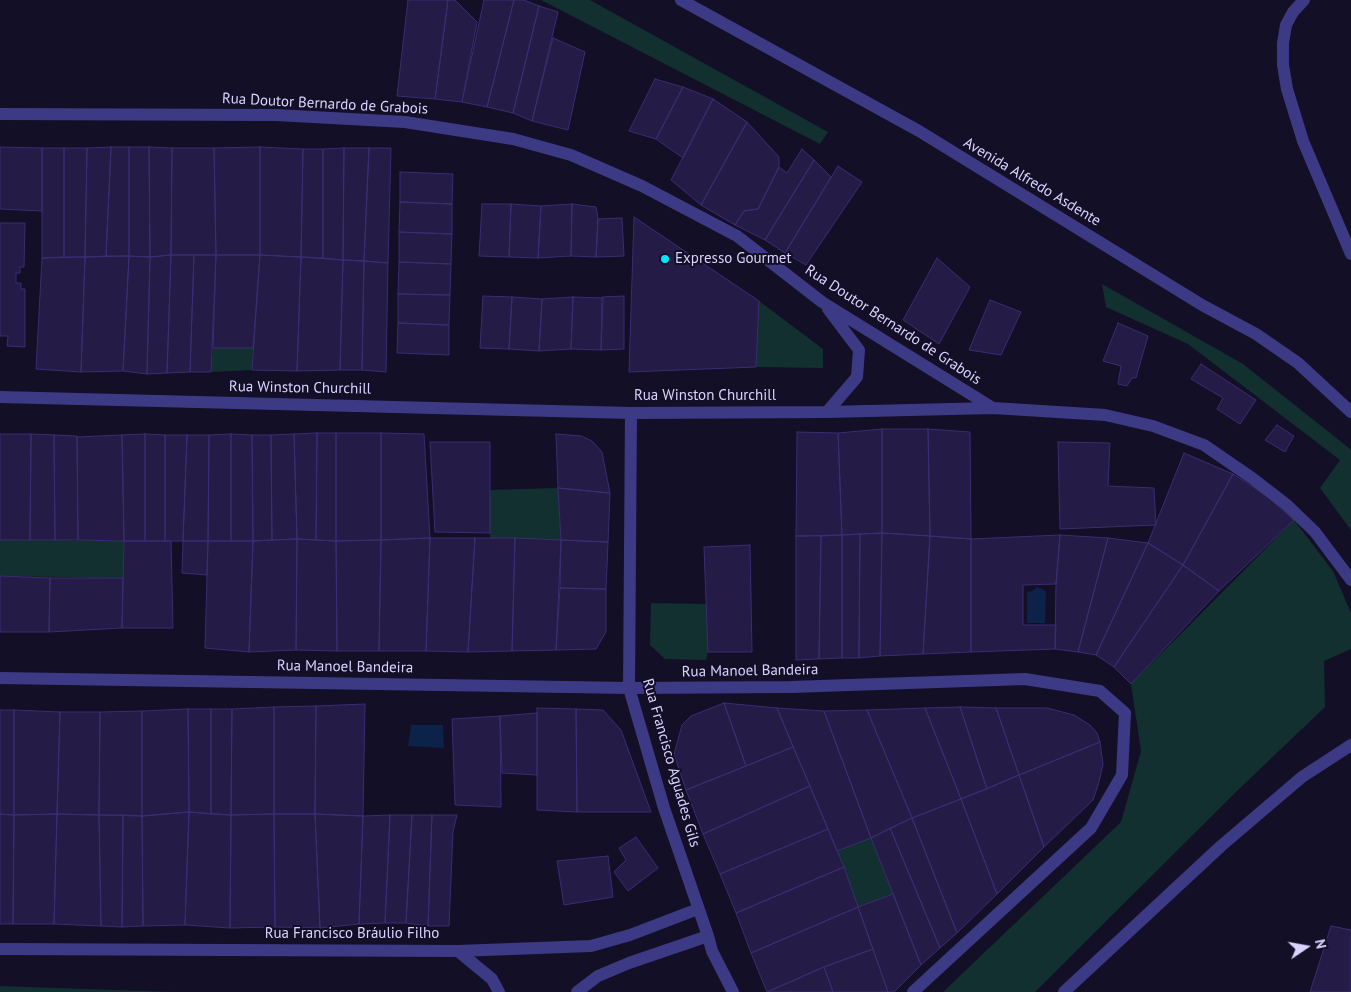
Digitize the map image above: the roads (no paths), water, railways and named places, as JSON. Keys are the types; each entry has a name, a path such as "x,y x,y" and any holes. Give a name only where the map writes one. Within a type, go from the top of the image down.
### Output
{"street":[{"name":"Avenida Alfredo Asdente","path":"681,0 919,132 1202,305 1256,334 1298,363 1351,412"},
{"path":"1304,0 1293,12 1286,26 1283,43 1283,65 1287,89 1303,141 1351,254"},
{"name":"Rua Doutor Bernardo de Grabois","path":"0,114 276,114 405,122 513,139 571,155 651,190 737,236 822,302 993,408"},
{"path":"822,302 859,350 857,377 827,412"},
{"name":"Rua Winston Churchill","path":"0,398 631,413 827,412 993,408 1105,415 1153,426 1204,445 1288,505 1315,532 1351,580"},
{"name":"Rua Francisco Aguades Gils","path":"631,413 629,688 664,808 712,951 733,992"},
{"name":"Rua Manoel Bandeira","path":"0,678 629,688 791,687 1025,679 1100,691 1125,713 1122,775 1091,828 913,992"},
{"path":"1064,992 1221,846 1302,777 1351,745"},
{"name":"Rua Francisco Bráulio Filho","path":"0,949 458,951 591,946 630,935 698,909"},
{"path":"577,992 598,976 629,963 708,936"},
{"path":"458,951 492,979 499,992"}],"water":[{"path":"1037,587 1046,591 1045,623 1027,623 1027,592"},
{"path":"411,725 443,725 444,748 408,746"}],"place":[{"name":"Expresso Gourmet","path":"665,259"}]}
